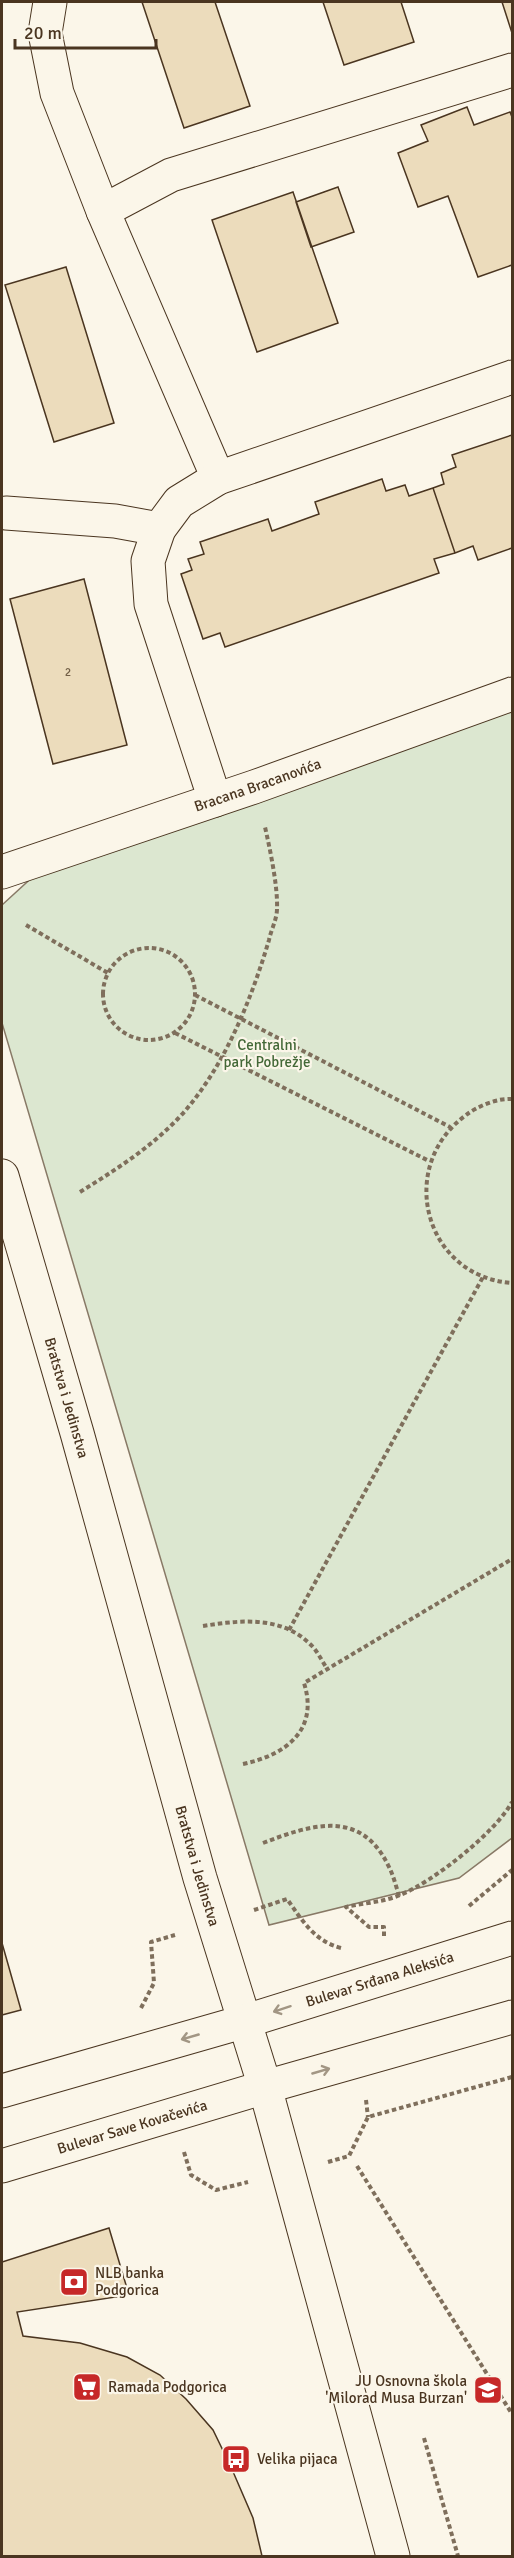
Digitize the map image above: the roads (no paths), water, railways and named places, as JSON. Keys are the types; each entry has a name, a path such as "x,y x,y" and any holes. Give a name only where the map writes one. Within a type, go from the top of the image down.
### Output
{"street":[{"path":"50,2 45,33 57,93 103,211 218,478"},
{"path":"103,211 171,175 513,70"},
{"path":"215,800 151,604 148,561 159,529 179,502 218,478 513,377"},
{"path":"6,513 115,521 159,529"},
{"name":"Bracana Bracanovića","path":"2,872 254,787 513,694"},
{"name":"Bratstva i Jedinstva","path":"2,1176 77,1433 197,1867 265,2087 393,2556"},
{"name":"Bulevar Srđana Aleksića","path":"246,2021 513,1938"},
{"path":"265,2087 513,2017"},
{"path":"2,2091 246,2021"},
{"name":"Bulevar Save Kovačevića","path":"2,2166 265,2087"}],"place":[{"name":"NLB banka Podgorica","path":"74,2282"},
{"name":"Ramada Podgorica","path":"87,2387"},
{"name":"JU Osnovna škola 'Milorad Musa Burzan'","path":"488,2390"},
{"name":"Velika pijaca","path":"236,2459"}],"park label":[{"name":"Centralni park Pobrežje","path":"267,1054"}]}
